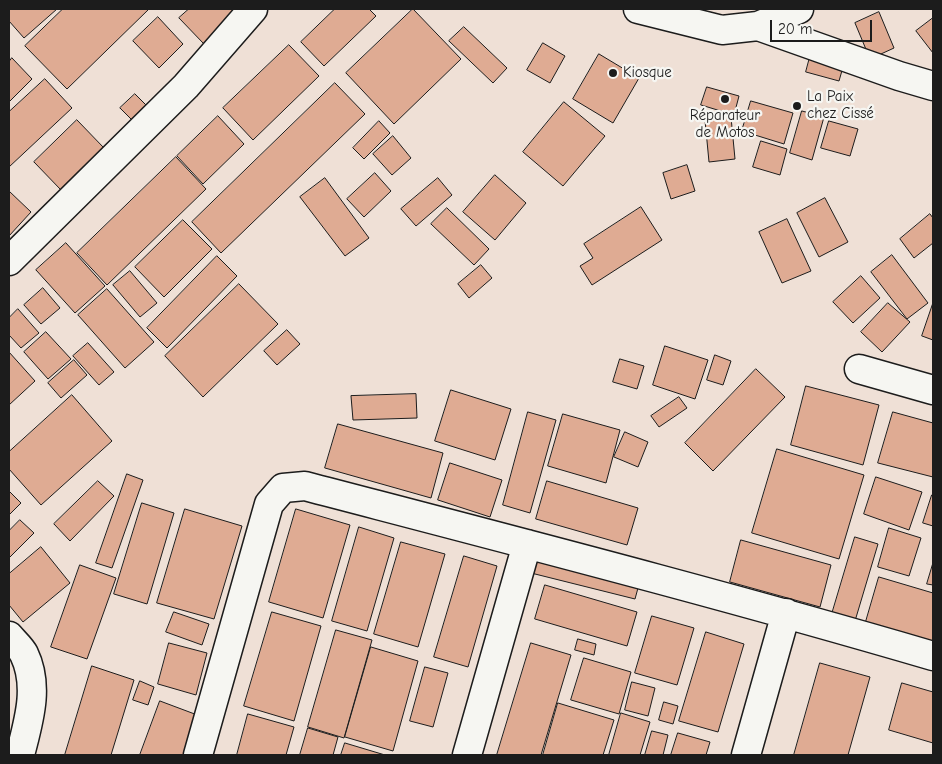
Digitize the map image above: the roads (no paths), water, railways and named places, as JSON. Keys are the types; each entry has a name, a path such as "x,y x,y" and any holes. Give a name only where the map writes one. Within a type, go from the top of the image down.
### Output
{"street":[{"path":"9,261 32,236 186,86 253,9"},
{"path":"638,9 722,30 758,26 799,9"},
{"path":"758,26 899,76 933,86"},
{"path":"859,369 933,390"},
{"path":"198,755 269,504 283,488 305,486 786,613 933,656"},
{"path":"467,755 527,544"},
{"path":"746,755 786,613"},
{"path":"9,636 24,653 31,674 32,708 20,755"}],"place":[{"name":"Kiosque","path":"613,73"},
{"name":"Réparateur de Motos","path":"725,99"},
{"name":"La Paix chez Cissé","path":"797,106"}]}
